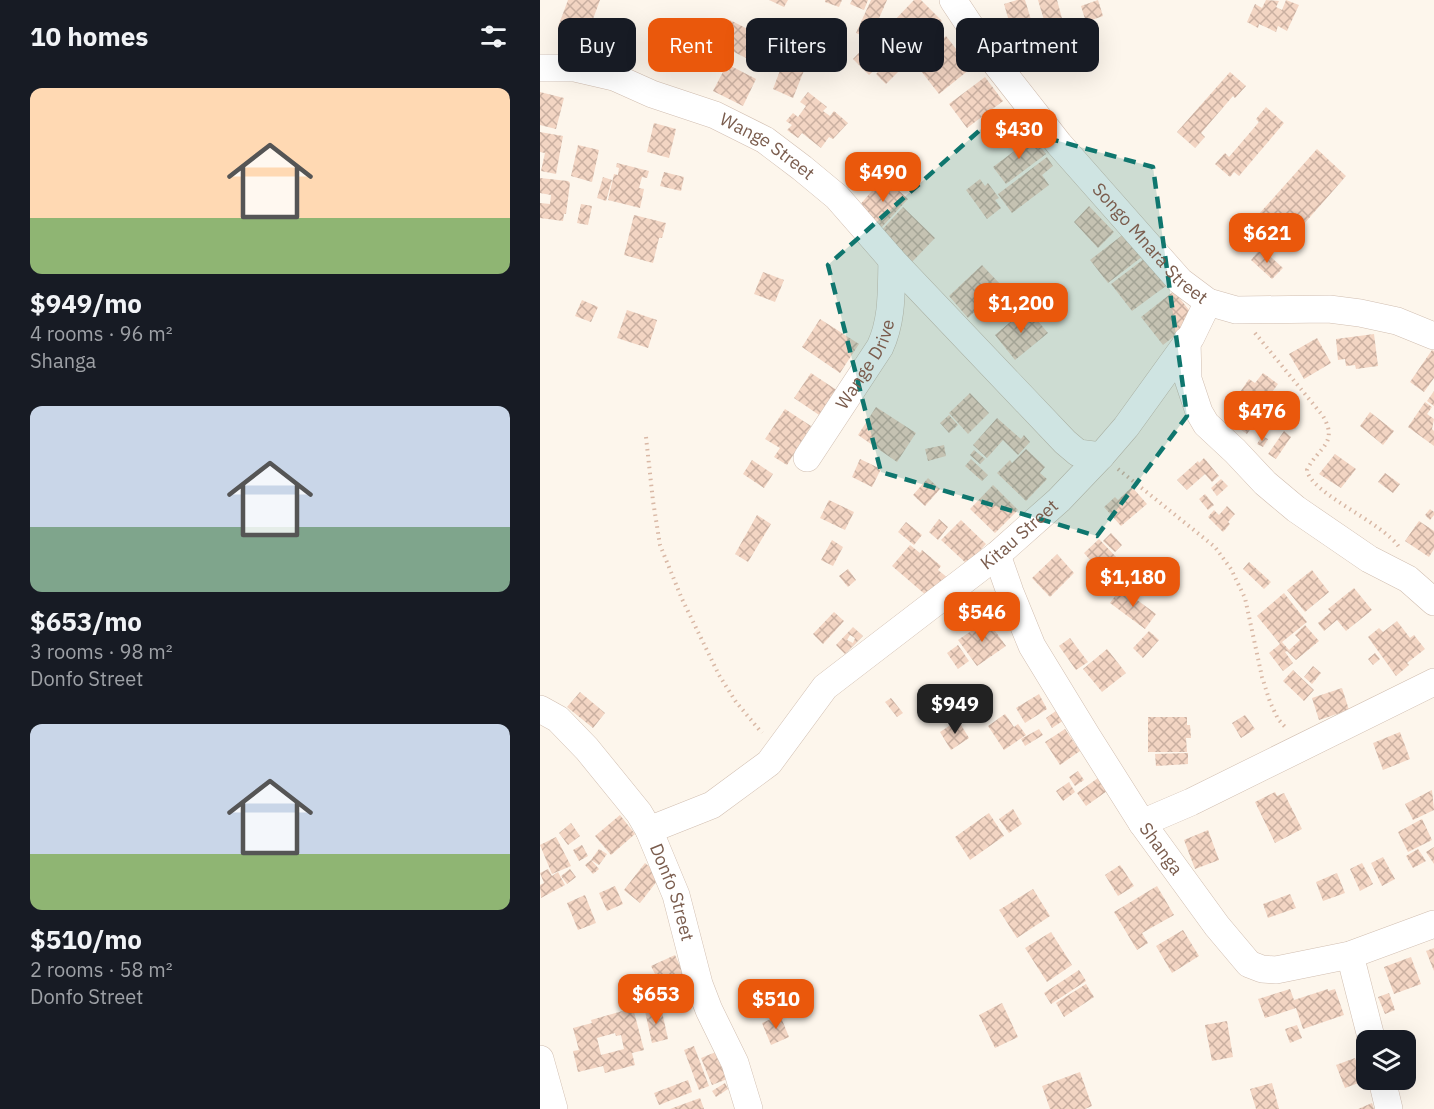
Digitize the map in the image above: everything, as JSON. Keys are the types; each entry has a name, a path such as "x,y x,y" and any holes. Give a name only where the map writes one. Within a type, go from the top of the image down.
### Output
{"street":[{"name":"Songo Mnara Street","path":"953,0 990,56 1059,144 1180,282 1208,302 1236,309 1329,309 1397,321 1434,336"},
{"name":"Wange Street","path":"540,68 575,68 614,77 652,94 715,115 765,140 837,197 892,260 1065,442 1078,453 1101,456"},
{"name":"Wange Drive","path":"807,458 880,347 887,331 891,310 892,260"},
{"name":"Kitau Street","path":"649,830 712,806 769,763 825,687 997,555 1059,500 1126,427 1186,340 1191,337 1208,302"},
{"path":"1186,340 1188,379 1199,412 1206,424 1265,483 1296,509 1369,559 1407,579 1434,602"},
{"name":"Shanga","path":"997,555 1032,646 1142,823 1217,926 1249,964 1262,969 1276,970 1350,955 1434,924"},
{"path":"1142,823 1191,802 1434,681"},
{"name":"Donfo Street","path":"540,709 558,719 587,749 639,813 649,830 676,895 708,1010 735,1063 749,1109"},
{"path":"1350,955 1369,1030"},
{"path":"541,1066 554,1109"},
{"path":"1384,1090 1389,1109"}],"path":[{"path":"1236,309 1329,426 1328,442 1307,470 1310,480 1394,539 1408,563 1407,579"},
{"path":"646,437 660,545 682,599 719,675 736,702 777,752"},
{"path":"1101,456 1215,547 1231,569 1245,598 1270,702 1278,719 1303,747"}],"highlighted area":[{"path":"989,122 1153,167 1187,416 1097,536 881,472 828,265"}],"building":[{"path":"568,0 600,0 593,18 561,18"},
{"path":"769,0 788,0 784,7"},
{"path":"825,0 842,0 839,7"},
{"path":"852,0 868,0 864,10 850,4"},
{"path":"871,0 887,0 879,18 863,18"},
{"path":"914,0 921,0 939,18 897,18"},
{"path":"1025,0 1030,18 1008,18 1004,4"},
{"path":"1038,0 1057,0 1062,18 1043,18"},
{"path":"1098,0 1103,16 1085,18 1081,6"},
{"path":"1266,0 1279,1 1276,7 1282,10 1286,0 1299,5 1287,31 1278,26 1276,32 1259,24 1258,28 1247,22 1255,4 1262,8"},
{"path":"734,22 746,28 746,58 734,52"},
{"path":"946,36 956,49 956,72 966,72 939,94 922,72 944,72 944,38"},
{"path":"859,53 859,65 853,59"},
{"path":"734,68 756,79 743,106 713,91 723,72 734,72"},
{"path":"779,72 803,72 793,98 773,89"},
{"path":"878,72 898,72 886,84 876,74"},
{"path":"1230,72 1246,86 1235,98 1233,96 1201,133 1205,137 1195,148 1177,132"},
{"path":"985,77 1003,101 967,128 949,104"},
{"path":"540,92 564,98 556,129 540,125"},
{"path":"808,92 827,107 823,111 830,116 834,111 848,123 833,139 829,137 821,148 802,133 798,138 787,130 792,125 786,121 793,113 798,117 806,106 800,102"},
{"path":"1266,107 1284,123 1239,176 1234,172 1230,177 1215,164 1225,153 1229,157 1259,122 1256,119"},
{"path":"654,123 676,129 669,158 647,152"},
{"path":"540,132 563,136 556,174 541,171 545,153 540,152"},
{"path":"1033,137 1046,154 1006,184 993,167"},
{"path":"578,145 599,150 592,182 571,176"},
{"path":"1317,149 1346,176 1289,241 1259,214"},
{"path":"1047,157 1053,166 1042,175 1049,185 1012,213 998,194"},
{"path":"617,163 649,171 647,178 642,177 639,188 644,189 640,208 608,200 614,174 618,175"},
{"path":"664,172 684,177 681,191 660,186"},
{"path":"603,177 612,180 606,201 597,198"},
{"path":"884,177 908,199 881,228 858,207"},
{"path":"540,178 570,183 563,221 540,218 540,203 550,204 551,195 540,193"},
{"path":"980,179 985,186 988,183 999,198 995,200 1001,208 987,219 966,190"},
{"path":"581,204 592,206 588,225 577,223"},
{"path":"1089,206 1114,232 1098,248 1074,222"},
{"path":"903,207 935,238 912,262 880,232"},
{"path":"634,215 666,223 662,238 659,238 653,263 624,255"},
{"path":"1129,230 1147,253 1108,283 1090,260"},
{"path":"1261,248 1283,268 1272,279 1251,260"},
{"path":"1149,255 1170,283 1132,311 1111,284"},
{"path":"982,265 1002,286 968,318 949,296"},
{"path":"763,272 784,280 775,302 754,294"},
{"path":"1174,291 1196,319 1163,345 1141,317"},
{"path":"582,300 598,307 591,322 575,316"},
{"path":"1027,308 1048,333 1015,360 995,335"},
{"path":"627,310 657,320 648,348 617,338"},
{"path":"820,319 859,344 840,373 802,347"},
{"path":"1374,334 1378,366 1356,369 1355,365 1346,366 1345,359 1338,360 1336,339"},
{"path":"1317,338 1331,363 1304,379 1289,354"},
{"path":"1432,350 1434,351 1434,378 1424,392 1410,382"},
{"path":"811,373 841,393 825,419 794,398"},
{"path":"1263,373 1278,384 1264,403 1278,413 1268,427 1257,419 1247,434 1231,423 1244,404 1236,398 1249,379 1255,383"},
{"path":"1434,391 1434,406 1427,401"},
{"path":"970,393 989,413 968,434 949,413"},
{"path":"1425,402 1432,407 1427,414 1434,419 1432,429 1434,446 1408,427"},
{"path":"876,407 916,433 897,462 858,435"},
{"path":"785,409 811,426 787,465 774,457 780,448 765,439"},
{"path":"1370,412 1394,431 1383,445 1360,426"},
{"path":"949,415 958,425 949,433 940,423"},
{"path":"1288,416 1299,423 1295,429 1284,421"},
{"path":"997,418 1021,439 1024,435 1030,442 1018,455 1003,440 987,458 973,445"},
{"path":"1284,431 1291,437 1276,459 1268,454"},
{"path":"1262,436 1268,439 1263,447 1257,444"},
{"path":"944,445 946,456 928,461 925,449"},
{"path":"1026,449 1045,467 1040,473 1047,479 1026,501 997,473 1010,460 1012,463"},
{"path":"974,450 985,459 980,464 970,455"},
{"path":"1335,454 1356,469 1341,488 1319,474"},
{"path":"1204,458 1219,476 1212,482 1205,474 1187,490 1177,480"},
{"path":"860,459 881,469 872,487 852,477"},
{"path":"971,459 988,475 982,481 965,466"},
{"path":"752,460 773,474 764,488 743,474"},
{"path":"1385,473 1400,484 1393,493 1378,482"},
{"path":"928,478 940,489 925,506 913,495"},
{"path":"1221,479 1228,486 1217,496 1211,488"},
{"path":"993,485 1018,510 995,533 970,509"},
{"path":"1132,487 1147,504 1121,526 1104,507 1115,497 1118,500"},
{"path":"1205,494 1214,505 1208,510 1199,499"},
{"path":"829,500 854,512 845,530 820,518"},
{"path":"1227,506 1235,514 1223,532 1208,517 1214,510 1219,515"},
{"path":"1430,509 1434,515 1430,520 1425,515"},
{"path":"757,515 771,524 748,562 735,554"},
{"path":"939,519 948,527 938,540 929,532"},
{"path":"961,520 986,544 967,564 941,540"},
{"path":"1419,521 1434,531 1434,549 1429,557 1405,541"},
{"path":"906,522 922,535 914,545 898,532"},
{"path":"1111,533 1122,545 1115,552 1103,541"},
{"path":"1099,539 1118,559 1107,568 1104,564 1095,573 1088,565 1091,561 1084,553"},
{"path":"832,540 843,547 833,566 821,560"},
{"path":"910,545 920,553 922,550 941,566 938,570 948,578 927,596 892,566"},
{"path":"1057,554 1074,573 1050,597 1032,578"},
{"path":"1249,562 1271,582 1264,589 1243,569"},
{"path":"848,569 856,580 848,587 839,576"},
{"path":"1312,570 1329,592 1305,612 1287,590"},
{"path":"1121,588 1156,614 1145,629 1110,603"},
{"path":"1354,588 1372,610 1346,631 1337,620 1324,631 1318,623 1331,612 1328,609"},
{"path":"1284,593 1307,622 1282,642 1289,650 1300,640 1295,635 1305,625 1319,641 1296,660 1287,651 1285,652 1293,663 1283,671 1269,653 1280,644 1257,616"},
{"path":"834,612 844,621 823,644 813,634"},
{"path":"987,620 1006,646 977,666 958,640"},
{"path":"1397,621 1410,638 1414,635 1425,649 1407,663 1409,665 1396,676 1368,637 1379,628 1383,632"},
{"path":"853,627 863,636 845,654 836,645","holes":["850,635 855,638 853,643 847,640"]},
{"path":"1149,631 1159,640 1143,658 1133,648"},
{"path":"1070,638 1088,662 1076,670 1059,646"},
{"path":"958,645 969,661 958,669 947,653"},
{"path":"1107,649 1126,673 1102,692 1083,669"},
{"path":"1375,653 1380,659 1373,665 1368,659"},
{"path":"1313,666 1321,673 1312,684 1304,677"},
{"path":"1293,670 1314,690 1304,701 1283,681"},
{"path":"1342,688 1349,710 1319,720 1312,698"},
{"path":"580,692 605,713 593,728 567,707"},
{"path":"1039,694 1047,709 1025,723 1016,708"},
{"path":"891,698 903,713 897,717 885,702"},
{"path":"1060,708 1067,718 1052,728 1046,718"},
{"path":"1005,714 1014,727 1018,724 1026,735 1004,750 988,726"},
{"path":"1245,715 1255,729 1241,738 1232,723"},
{"path":"1148,717 1187,717 1191,738 1186,738 1187,752 1148,752"},
{"path":"958,720 969,738 951,750 940,732"},
{"path":"1039,729 1043,735 1025,746 1021,739"},
{"path":"1065,729 1080,751 1060,765 1045,742"},
{"path":"1400,732 1410,759 1383,770 1373,743"},
{"path":"1188,753 1188,764 1156,766 1155,754"},
{"path":"1078,771 1084,780 1075,786 1069,777"},
{"path":"1098,778 1107,791 1086,806 1077,793"},
{"path":"1069,782 1075,792 1063,801 1056,791"},
{"path":"1432,790 1434,810 1413,820 1405,804"},
{"path":"1275,792 1277,796 1284,793 1302,829 1275,843 1255,802"},
{"path":"1013,809 1022,824 1009,833 999,819"},
{"path":"989,813 1004,836 970,860 955,837"},
{"path":"620,815 635,834 611,855 595,836"},
{"path":"1422,819 1432,840 1408,852 1398,832"},
{"path":"571,823 580,836 568,845 559,833"},
{"path":"1208,830 1219,860 1195,869 1184,840"},
{"path":"556,837 571,866 552,874 540,845"},
{"path":"582,845 588,856 579,861 573,850"},
{"path":"1434,847 1434,864 1426,852"},
{"path":"599,849 607,854 599,865 591,860"},
{"path":"1418,849 1426,861 1413,868 1406,856"},
{"path":"1383,857 1395,879 1382,886 1371,863"},
{"path":"591,860 599,869 593,874 585,865"},
{"path":"645,863 661,876 640,903 624,890"},
{"path":"1362,863 1373,884 1360,891 1350,869"},
{"path":"1120,865 1134,886 1118,896 1105,875"},
{"path":"548,869 552,876 558,872 565,885 541,898 540,885 544,883 540,873"},
{"path":"570,869 576,877 567,884 561,876"},
{"path":"1337,873 1345,893 1323,901 1316,882"},
{"path":"615,886 623,904 607,911 599,893"},
{"path":"1157,886 1174,915 1142,933 1148,943 1137,950 1114,912"},
{"path":"1033,889 1050,916 1017,938 999,910"},
{"path":"1290,894 1296,908 1268,918 1263,904"},
{"path":"585,895 596,923 578,930 567,903"},
{"path":"1183,930 1199,956 1172,973 1156,946"},
{"path":"1051,932 1072,965 1047,982 1025,948"},
{"path":"1434,948 1434,971 1426,951"},
{"path":"675,955 686,979 663,990 651,966"},
{"path":"1411,957 1421,984 1394,994 1384,967"},
{"path":"1079,970 1086,981 1051,1004 1044,993"},
{"path":"1086,984 1094,997 1064,1017 1056,1003"},
{"path":"1290,989 1294,1000 1328,989 1328,991 1335,989 1344,1015 1303,1029 1296,1008 1265,1018 1258,999"},
{"path":"1389,993 1395,1010 1385,1014 1378,997"},
{"path":"1002,1003 1018,1037 995,1048 979,1015"},
{"path":"661,1007 668,1039 652,1043 645,1011"},
{"path":"633,1008 644,1050 632,1053 635,1065 605,1073 603,1066 578,1072 573,1051 579,1050 573,1028 592,1023 591,1020","holes":["615,1033 616,1036 621,1035 624,1049 601,1055 597,1038"]},
{"path":"780,1015 789,1037 771,1045 762,1023"},
{"path":"1227,1021 1233,1057 1212,1061 1205,1025"},
{"path":"1297,1025 1302,1038 1290,1043 1285,1029"},
{"path":"694,1046 709,1086 699,1090 684,1050"},
{"path":"716,1052 727,1079 712,1085 701,1058"},
{"path":"1355,1058 1356,1084 1345,1088 1336,1065"},
{"path":"1080,1072 1092,1106 1085,1109 1050,1109 1042,1086"},
{"path":"688,1080 692,1092 659,1105 654,1093"},
{"path":"725,1083 728,1089 716,1097 712,1091"},
{"path":"1272,1083 1279,1109 1256,1109 1250,1089"},
{"path":"700,1098 704,1109 670,1109"},
{"path":"1372,1103 1374,1109 1358,1109"}]}
